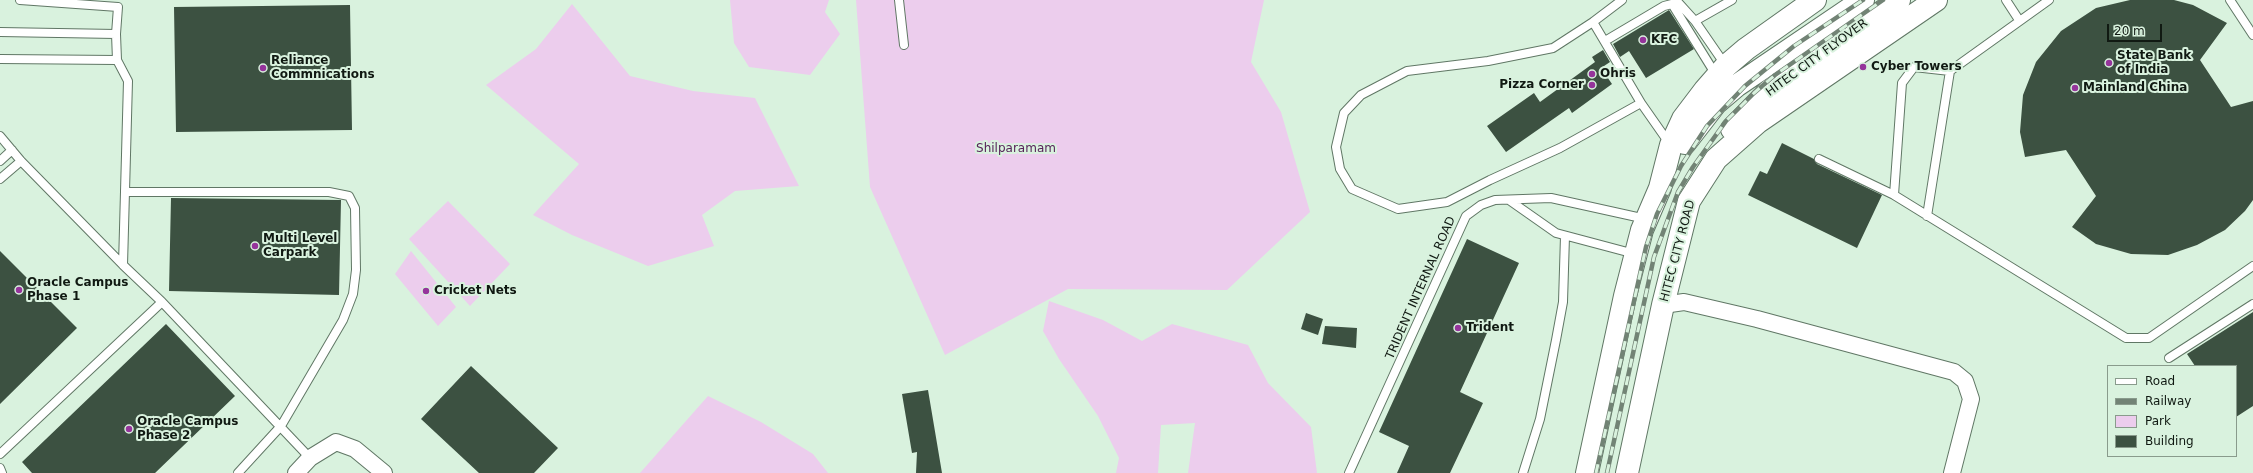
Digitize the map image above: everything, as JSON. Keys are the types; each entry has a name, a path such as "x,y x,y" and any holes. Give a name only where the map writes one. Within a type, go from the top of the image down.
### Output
{"main road":[{"path":"1587,473 1625,296 1636,255 1646,219 1660,188 1671,145 1683,119 1722,71 1746,49 1815,0"},
{"name":"HITEC CITY FLYOVER","path":"1660,188 1687,139 1716,104 1736,86 1863,0"},
{"name":"HITEC CITY FLYOVER","path":"1689,202 1708,160 1720,142 1769,91 1899,0"},
{"name":"HITEC CITY ROAD","path":"1627,473 1663,305 1689,202 1716,159 1752,127 1936,0"}],"street":[{"path":"1663,305 1684,302 1757,319 1954,372 1965,381 1971,399 1952,473"},
{"path":"296,473 310,458 336,442 355,449 384,473"}],"lane":[{"path":"20,0 118,7 116,34 117,60 128,82 123,265"},
{"path":"899,0 904,45"},
{"path":"1622,0 1593,22 1553,48 1488,61 1407,71 1361,95 1344,113 1336,147 1340,169 1352,189 1398,209 1446,202 1560,148 1641,103"},
{"path":"1676,0 1695,21 1722,71"},
{"path":"1695,21 1732,0"},
{"path":"2006,0 2019,20"},
{"path":"1894,195 1902,83 1914,67 1950,71 2019,20 2049,0"},
{"path":"2230,0 2253,36"},
{"path":"1605,42 1664,6 1672,4 1722,71"},
{"path":"1593,22 1641,103 1671,145"},
{"path":"0,32 116,34"},
{"path":"0,59 117,60"},
{"path":"1927,216 1950,71"},
{"path":"0,136 21,161 123,265 162,302 310,458"},
{"path":"0,161 12,150"},
{"path":"1819,159 1894,195 2126,338 2149,338 2253,266"},
{"path":"0,179 21,161"},
{"path":"125,192 329,192 348,196 355,208 356,270 353,294 343,320 281,426 238,473"},
{"name":"TRIDENT INTERNAL ROAD","path":"1349,473 1466,216 1480,206 1495,200 1551,198 1646,219"},
{"path":"1509,200 1556,233 1636,255"},
{"path":"1523,473 1540,419 1563,302 1565,236"},
{"path":"0,454 162,302"},
{"path":"2169,358 2253,304"},
{"path":"0,468 2,473"}],"green space":[{"path":"730,0 829,0 825,12 840,34 810,75 749,67 734,43"},
{"name":"Shilparamam","path":"856,0 1264,0 1251,62 1281,112 1310,212 1227,290 1068,289 945,355 870,187"},
{"path":"572,4 630,76 693,91 755,98 799,186 735,191 702,215 714,246 648,266 572,235 533,215 579,164 486,85 536,49"},
{"path":"448,201 510,264 470,306 409,239"},
{"name":"Cricket Nets","path":"411,251 456,307 438,326 395,274"},
{"path":"1049,301 1103,320 1142,341 1172,324 1248,345 1268,383 1311,427 1317,473 1188,473 1195,423 1161,425 1158,473 1116,473 1119,458 1098,416 1059,359 1043,331"},
{"path":"708,396 761,422 813,454 828,473 640,473"}],"building":[{"path":"2130,0 2174,0 2193,5 2227,23 2200,60 2231,107 2253,101 2253,200 2245,211 2225,230 2197,245 2168,255 2131,254 2096,244 2072,227 2096,196 2066,150 2025,157 2020,132 2023,95 2036,62 2061,31 2096,8"},
{"name":"Reliance Commnications","path":"350,5 352,130 176,132 174,7"},
{"path":"1669,10 1694,49 1646,78 1629,51 1620,57 1613,44"},
{"path":"1603,50 1610,62 1601,68 1612,84 1572,113 1569,108 1506,152 1487,126 1534,93 1540,102 1595,62 1592,57"},
{"path":"1782,143 1814,159 1817,164 1882,195 1857,248 1748,195 1760,171 1767,174"},
{"name":"Multi Level Carpark","path":"171,198 341,200 339,295 169,291"},
{"name":"Trident","path":"1467,239 1519,263 1460,392 1483,403 1450,473 1397,473 1409,446 1379,432"},
{"name":"Oracle Campus Phase 1","path":"0,251 77,328 0,404"},
{"path":"2253,312 2253,406 2237,416 2237,365 2194,365 2187,354"},
{"path":"1306,313 1323,319 1318,335 1301,329"},
{"name":"Oracle Campus Phase 2","path":"166,324 235,396 155,473 32,473 22,462"},
{"path":"1325,326 1357,328 1356,348 1322,344"},
{"path":"471,366 558,448 534,473 479,473 421,419"},
{"path":"928,390 942,473 916,473 917,452 912,453 902,394"}],"railway":[{"path":"1596,473 1646,247 1657,214 1681,166 1707,126 1745,86 1794,46 1863,0"},
{"path":"1607,473 1654,257 1678,192 1693,167 1726,121 1754,93 1775,75 1883,0"}],"place":[{"name":"KFC","path":"1643,40"},
{"name":"State Bank of India","path":"2109,63"},
{"name":"Cyber Towers","path":"1863,67"},
{"name":"Reliance Commnications","path":"263,68"},
{"name":"Ohris","path":"1592,74"},
{"name":"Pizza Corner","path":"1592,85"},
{"name":"Mainland China","path":"2075,88"},
{"name":"Multi Level Carpark","path":"255,246"},
{"name":"Oracle Campus Phase 1","path":"19,290"},
{"name":"Cricket Nets","path":"426,291"},
{"name":"Trident","path":"1458,328"},
{"name":"Oracle Campus Phase 2","path":"129,429"}]}
